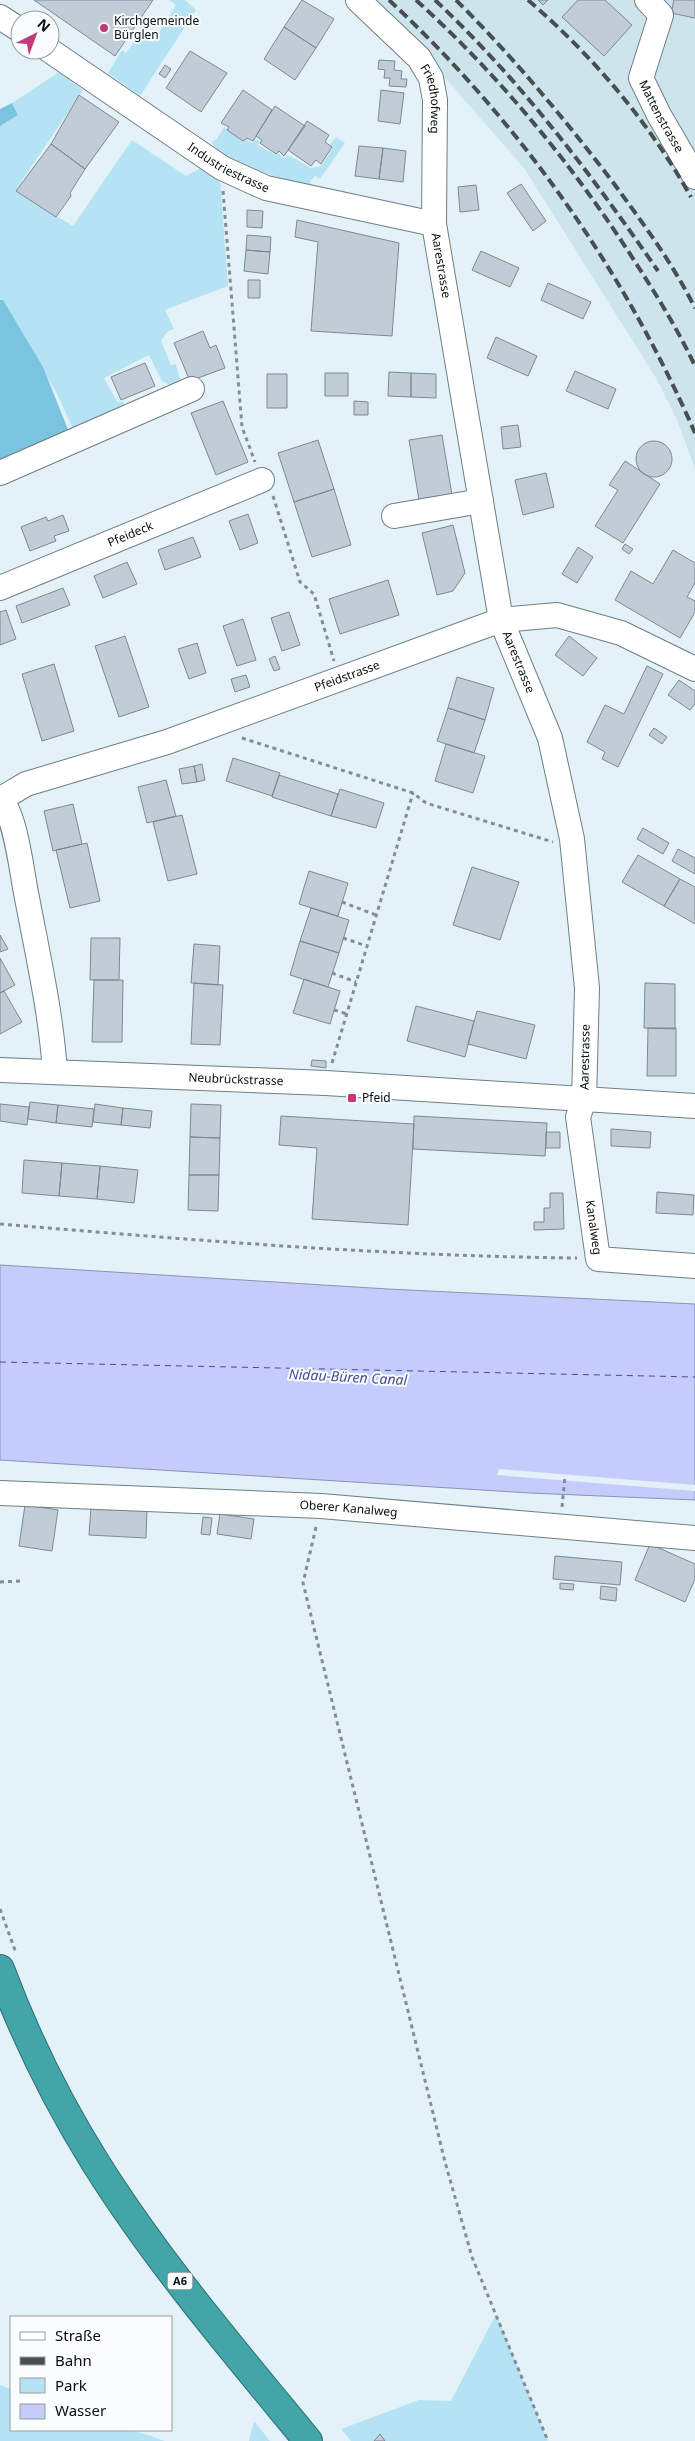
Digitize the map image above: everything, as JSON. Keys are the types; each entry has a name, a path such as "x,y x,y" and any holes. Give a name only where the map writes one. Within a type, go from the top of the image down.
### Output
{"highway":[{"name":"A6","path":"9,1965 39,2059 95,2162 162,2258 308,2441"}],"street":[{"name":"Friedhofweg","path":"358,0 411,49 430,78 435,100 436,123 434,224"},
{"name":"Mattenstrasse","path":"647,0 661,15 641,78 659,115 695,177"},
{"name":"Industriestrasse","path":"60,58 222,168 266,188 434,224"},
{"name":"Aarestrasse","path":"434,224 501,620 550,738 573,848 587,988 584,1100"},
{"path":"0,473 192,389"},
{"name":"Pfeideck","path":"0,588 262,480"},
{"path":"394,516 481,501"},
{"name":"Pfeidstrasse","path":"0,799 26,784 167,742 501,620 557,615 621,633 695,669"},
{"path":"0,799 8,810 11,820 39,955 48,1004 55,1072"},
{"name":"Neubrückstrasse","path":"0,1070 326,1083 695,1106"},
{"name":"Kanalweg","path":"584,1100 578,1118 598,1259 695,1266"},
{"name":"Oberer Kanalweg","path":"0,1492 321,1506 695,1538"}],"path":[{"path":"222,168 242,428 262,480 271,490 300,582 314,594 334,663"},
{"path":"208,727 412,793 426,804 573,848"},
{"path":"326,1083 412,793"},
{"path":"342,902 376,915"},
{"path":"343,938 367,946"},
{"path":"332,972 356,982"},
{"path":"334,1010 347,1014"},
{"path":"0,1224 258,1245 488,1257 598,1259"},
{"path":"562,1506 565,1476"},
{"path":"321,1506 303,1584 458,2210 472,2256 548,2441"},
{"path":"0,1582 20,1580"},
{"path":"0,1910 9,1965"}],"shaded area":[{"path":"366,0 695,0 695,153 693,160 695,164 695,469 677,420 656,378 524,168 419,48"},
{"path":"12,103 18,115 0,126 0,109"},
{"path":"0,300 3,300 43,367 73,442 0,473"}],"green space":[{"path":"169,0 185,0 196,10 140,96 108,73 122,50 126,53 139,34 153,42 176,5"},
{"path":"59,72 83,90 15,191 73,226 132,140 186,176 201,168 220,179 228,286 165,310 174,329 167,332 161,341 171,365 176,364 181,383 173,387 162,381 149,355 104,378 117,401 124,402 124,407 76,435 56,392 3,301 0,300 0,126 18,115 12,103"},
{"path":"224,127 243,142 246,139 252,143 256,139 260,142 258,145 276,155 278,153 284,158 288,155 311,168 321,166 332,149 330,144 336,137 345,143 320,179 315,176 310,182 314,187 257,170 226,156 216,149 212,141 216,140"},
{"path":"496,2314 548,2441 351,2441 341,2429 419,2400 451,2401"},
{"path":"0,2385 10,2389 10,2431 135,2431 165,2441 0,2441"},
{"path":"254,2421 270,2441 249,2441"}],"water":[{"name":"Nidau-Büren Canal","path":"0,1265 388,1289 695,1304 695,1500 530,1493 0,1460"}],"pier":[{"path":"499,1469 695,1485 695,1491 497,1475"}],"building":[{"name":"Kirchgemeinde Bürglen","path":"34,0 153,0 115,56 60,18 60,10 48,10"},
{"path":"302,0 334,19 316,48 284,27"},
{"path":"538,0 548,0 543,5"},
{"path":"578,0 605,0 632,25 604,56 562,17"},
{"path":"674,0 695,0 695,18 671,13"},
{"path":"284,27 316,48 295,80 264,59"},
{"path":"190,51 227,73 201,112 166,88"},
{"path":"379,60 395,61 394,70 402,71 401,79 407,79 406,87 389,86 390,78 384,78 385,70 378,69"},
{"path":"165,65 171,69 165,78 159,74"},
{"path":"243,90 272,110 253,141 247,138 243,141 227,130 229,127 221,123"},
{"path":"381,90 404,93 400,124 378,121"},
{"path":"79,95 119,122 85,169 51,144"},
{"path":"275,106 305,126 284,156 279,151 276,154 260,143 262,140 256,136"},
{"path":"307,121 329,135 325,142 332,147 321,164 316,160 311,166 288,150"},
{"path":"51,144 85,169 70,193 71,196 56,217 16,191"},
{"path":"359,146 383,148 379,179 355,176"},
{"path":"383,148 406,151 403,182 379,179"},
{"path":"521,184 546,221 533,231 507,193"},
{"path":"476,185 479,210 460,212 458,187"},
{"path":"247,210 263,211 262,228 247,227"},
{"path":"297,220 399,243 392,336 311,331 318,242 295,237"},
{"path":"247,235 271,237 270,252 246,250"},
{"path":"246,250 270,252 268,274 244,271"},
{"path":"481,251 519,268 510,287 472,270"},
{"path":"248,280 260,280 260,298 248,298"},
{"path":"548,283 591,302 583,319 541,300"},
{"path":"203,331 210,348 216,345 225,368 190,381 174,343"},
{"path":"496,337 537,356 528,376 487,358"},
{"path":"145,363 155,386 121,400 111,377"},
{"path":"575,371 616,389 608,409 566,391"},
{"path":"389,372 411,373 411,397 388,396"},
{"path":"325,373 348,373 348,396 325,396"},
{"path":"411,373 436,374 436,398 411,397"},
{"path":"267,374 287,374 287,408 267,408"},
{"path":"223,401 248,462 216,475 191,413"},
{"path":"354,401 368,402 368,415 354,415"},
{"path":"518,425 521,447 503,449 501,427"},
{"path":"442,435 452,495 419,500 409,440"},
{"path":"318,440 334,489 294,502 278,453"},
{"path":"654,441 661,442 667,446 671,452 671,466 667,472 661,476 654,477 647,476 641,472 637,466 636,459 637,452 641,446 647,442"},
{"path":"625,461 660,484 623,543 595,526 618,490 609,485"},
{"path":"546,473 554,507 523,515 515,480"},
{"path":"334,489 351,545 312,557 294,502"},
{"path":"248,514 258,543 240,550 229,521"},
{"path":"63,515 69,531 54,536 56,541 30,551 21,527 46,517 48,521"},
{"path":"453,525 465,573 453,591 437,595 422,533"},
{"path":"193,537 201,557 165,570 158,550"},
{"path":"625,544 633,549 629,554 622,549"},
{"path":"578,547 593,557 577,583 562,574"},
{"path":"673,550 695,563 695,583 687,597 695,601 695,612 680,638 615,600 631,571 653,584"},
{"path":"127,562 137,584 103,598 94,576"},
{"path":"388,580 399,615 340,634 329,599"},
{"path":"63,588 70,605 22,623 16,606"},
{"path":"6,610 16,639 0,645 0,612"},
{"path":"289,612 300,645 282,651 271,618"},
{"path":"243,619 256,660 237,666 223,626"},
{"path":"125,636 149,707 119,717 95,646"},
{"path":"569,636 597,658 583,676 555,655"},
{"path":"197,643 206,673 189,679 178,649"},
{"path":"275,656 280,669 274,671 269,659"},
{"path":"54,664 74,731 42,741 22,674"},
{"path":"647,666 663,674 618,767 602,759 605,752 587,742 605,705 624,714"},
{"path":"246,675 250,687 235,692 231,679"},
{"path":"457,677 494,688 485,720 448,708"},
{"path":"679,680 695,691 695,704 690,710 668,695"},
{"path":"448,708 485,720 474,753 437,741"},
{"path":"654,728 667,737 662,744 649,735"},
{"path":"446,744 485,756 473,793 435,781"},
{"path":"233,758 280,773 272,796 226,781"},
{"path":"202,764 205,780 197,782 194,766"},
{"path":"194,766 197,782 182,784 179,769"},
{"path":"279,775 338,794 331,816 272,797"},
{"path":"166,780 176,816 147,823 138,787"},
{"path":"340,789 384,803 376,828 331,816"},
{"path":"73,804 82,844 53,851 44,811"},
{"path":"182,815 197,874 168,881 153,822"},
{"path":"643,828 669,843 663,854 637,839"},
{"path":"87,843 100,901 70,908 56,850"},
{"path":"678,849 695,858 695,874 672,861"},
{"path":"638,855 680,879 664,906 622,882"},
{"path":"472,867 519,882 500,940 453,925"},
{"path":"309,871 348,883 338,916 299,904"},
{"path":"680,879 695,887 695,924 664,906"},
{"path":"311,908 349,920 339,953 300,941"},
{"path":"0,935 8,949 0,952"},
{"path":"91,938 120,938 119,980 90,980"},
{"path":"300,941 339,953 328,987 290,975"},
{"path":"194,944 220,946 218,985 191,983"},
{"path":"0,958 15,985 0,993"},
{"path":"304,979 340,991 330,1024 293,1013"},
{"path":"94,980 123,980 122,1042 92,1042"},
{"path":"194,983 223,985 220,1045 191,1044"},
{"path":"645,983 675,984 675,1029 644,1028"},
{"path":"4,991 22,1022 0,1034 0,993"},
{"path":"416,1006 474,1021 465,1057 407,1041"},
{"path":"477,1011 535,1025 526,1059 468,1044"},
{"path":"648,1028 676,1028 676,1076 647,1076"},
{"path":"312,1060 326,1061 326,1068 311,1066"},
{"path":"30,1102 58,1105 56,1123 28,1119"},
{"path":"0,1104 29,1107 27,1125 0,1121"},
{"path":"95,1104 123,1108 121,1125 93,1122"},
{"path":"191,1104 221,1105 220,1138 190,1137"},
{"path":"58,1105 94,1109 92,1127 56,1123"},
{"path":"123,1108 152,1111 150,1128 121,1125"},
{"path":"281,1116 414,1124 408,1225 312,1219 317,1148 279,1145"},
{"path":"414,1116 547,1123 545,1156 413,1149"},
{"path":"611,1129 651,1132 650,1148 611,1146"},
{"path":"546,1132 560,1132 560,1148 546,1148"},
{"path":"190,1137 220,1138 219,1175 189,1175"},
{"path":"24,1160 62,1163 59,1196 22,1193"},
{"path":"62,1163 100,1166 97,1199 59,1196"},
{"path":"100,1166 138,1170 134,1203 97,1199"},
{"path":"189,1175 219,1175 218,1211 188,1210"},
{"path":"657,1192 694,1195 693,1215 656,1213"},
{"path":"550,1193 563,1193 564,1229 534,1230 534,1222 544,1222 544,1208 550,1208"},
{"path":"25,1505 58,1510 52,1551 19,1546"},
{"path":"91,1507 147,1510 146,1538 89,1535"},
{"path":"220,1514 254,1519 251,1539 217,1534"},
{"path":"203,1517 212,1518 210,1535 201,1534"},
{"path":"650,1544 695,1564 695,1579 685,1602 635,1580"},
{"path":"555,1556 622,1562 620,1585 553,1579"},
{"path":"560,1583 574,1584 573,1590 560,1589"},
{"path":"601,1586 617,1588 616,1601 600,1599"},
{"path":"380,2434 385,2441 374,2441"}],"ferry route":[{"path":"0,1362 695,1377"}],"railway":[{"path":"389,0 437,47 482,96 524,147 564,201 601,256 636,314 667,373 695,433"},
{"path":"416,0 448,30 508,93 564,161 615,232 646,280 676,328 695,366"},
{"path":"435,0 497,63 554,130 607,199 658,271"},
{"path":"456,0 517,65 594,157 656,243 677,275 695,308"},
{"path":"528,0 575,44 618,91 657,142 691,197"}],"place":[{"name":"Kirchgemeinde Bürglen","path":"104,28"},
{"name":"Pfeid","path":"352,1098"}]}
